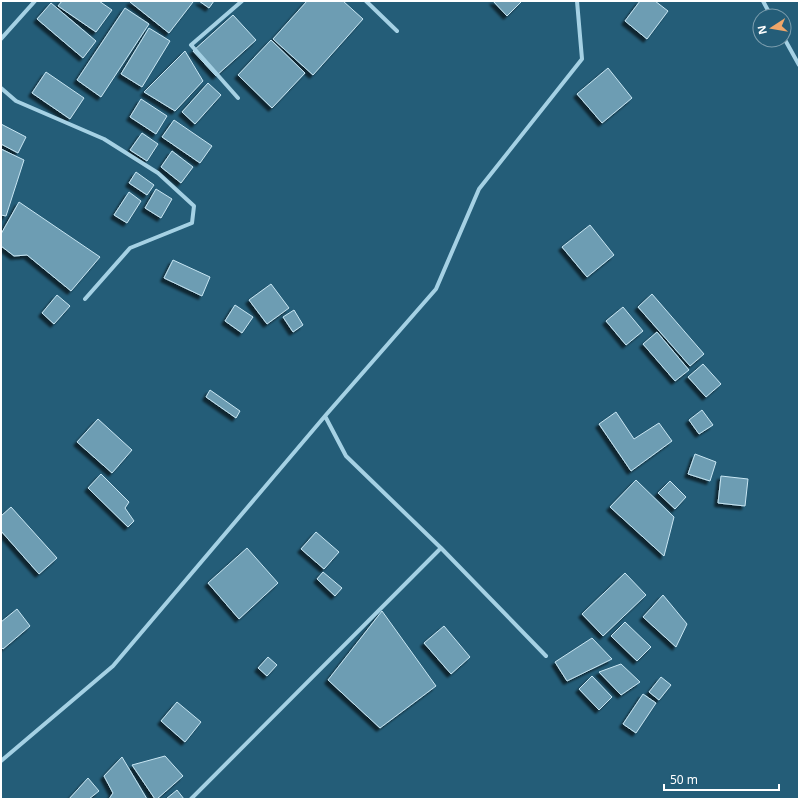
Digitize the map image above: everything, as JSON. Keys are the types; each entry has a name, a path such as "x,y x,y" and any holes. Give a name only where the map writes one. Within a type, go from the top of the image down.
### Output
{"street":[{"path":"1,39 35,1"},
{"path":"238,98 191,45 242,1"},
{"path":"366,1 397,31"},
{"path":"1,761 113,666 325,416 436,289 479,189 582,59 577,1"},
{"path":"790,48 799,65"},
{"path":"1,88 16,101 104,140 158,173 194,206 192,223 130,248 85,299"},
{"path":"325,416 346,456 441,548 546,656"},
{"path":"191,799 441,548"}],"building":[{"path":"62,1 99,1 112,10 96,32 58,6"},
{"path":"199,1 214,1 209,8"},
{"path":"307,1 343,1 363,19 313,75 273,39"},
{"path":"493,1 522,1 507,16"},
{"path":"640,1 655,1 668,11 647,39 625,21"},
{"path":"130,2 193,2 169,33"},
{"path":"51,3 96,41 83,58 37,19"},
{"path":"125,8 149,24 101,97 77,80"},
{"path":"233,15 256,40 216,76 193,51"},
{"path":"149,28 170,41 142,87 121,74"},
{"path":"271,40 305,73 272,108 238,75"},
{"path":"185,51 203,81 175,111 144,92"},
{"path":"608,68 632,98 602,123 577,94"},
{"path":"46,72 84,98 70,119 32,93"},
{"path":"208,83 221,95 195,124 182,112"},
{"path":"141,99 167,116 156,134 130,117"},
{"path":"174,120 212,146 200,163 162,137"},
{"path":"1,124 26,137 18,153 1,144"},
{"path":"142,133 158,144 147,161 130,150"},
{"path":"1,149 24,160 6,216 1,215"},
{"path":"172,151 193,167 181,183 161,167"},
{"path":"136,172 154,185 147,195 129,183"},
{"path":"156,189 172,199 161,218 145,208"},
{"path":"129,192 141,201 127,223 114,215"},
{"path":"19,202 100,257 71,291 27,255 14,256 1,246 1,234"},
{"path":"590,225 614,255 587,277 562,247"},
{"path":"173,260 210,277 202,296 164,278"},
{"path":"271,284 289,308 267,324 249,300"},
{"path":"652,294 704,354 690,366 638,307"},
{"path":"57,295 70,306 54,324 42,313"},
{"path":"235,305 253,317 242,333 225,321"},
{"path":"623,307 643,331 626,345 606,321"},
{"path":"294,310 303,325 293,332 283,317"},
{"path":"657,332 689,370 675,381 643,344"},
{"path":"703,364 721,384 706,397 688,377"},
{"path":"210,390 240,411 236,418 206,397"},
{"path":"702,410 713,425 699,434 689,420"},
{"path":"616,412 634,439 659,423 672,441 631,471 599,424"},
{"path":"98,419 132,450 112,473 77,442"},
{"path":"695,454 716,462 710,481 688,474"},
{"path":"101,474 129,502 125,508 134,521 128,527 88,488"},
{"path":"721,476 748,479 745,506 718,503"},
{"path":"636,480 674,517 664,556 610,507"},
{"path":"670,481 686,497 675,509 658,493"},
{"path":"11,507 57,558 39,574 1,531 1,516"},
{"path":"316,532 339,552 324,569 301,549"},
{"path":"247,548 278,583 239,619 208,583"},
{"path":"323,572 342,588 335,596 317,579"},
{"path":"625,573 646,595 603,636 582,614"},
{"path":"663,595 687,624 676,647 643,617"},
{"path":"17,609 30,626 3,649 1,647 1,622"},
{"path":"382,611 436,686 380,728 328,680"},
{"path":"625,622 651,647 637,661 611,636"},
{"path":"444,626 470,657 451,674 424,643"},
{"path":"592,638 612,659 567,681 555,662"},
{"path":"268,657 277,665 267,676 258,668"},
{"path":"621,664 640,682 621,695 599,672"},
{"path":"592,676 612,697 599,710 579,689"},
{"path":"661,677 671,685 659,700 649,692"},
{"path":"643,694 656,703 636,733 623,724"},
{"path":"177,702 201,722 185,742 161,721"},
{"path":"165,756 183,776 157,799 155,799 132,765"},
{"path":"122,757 147,799 109,799 113,793 104,776"},
{"path":"88,778 99,791 89,799 69,799"},
{"path":"177,790 184,799 166,799"}]}
